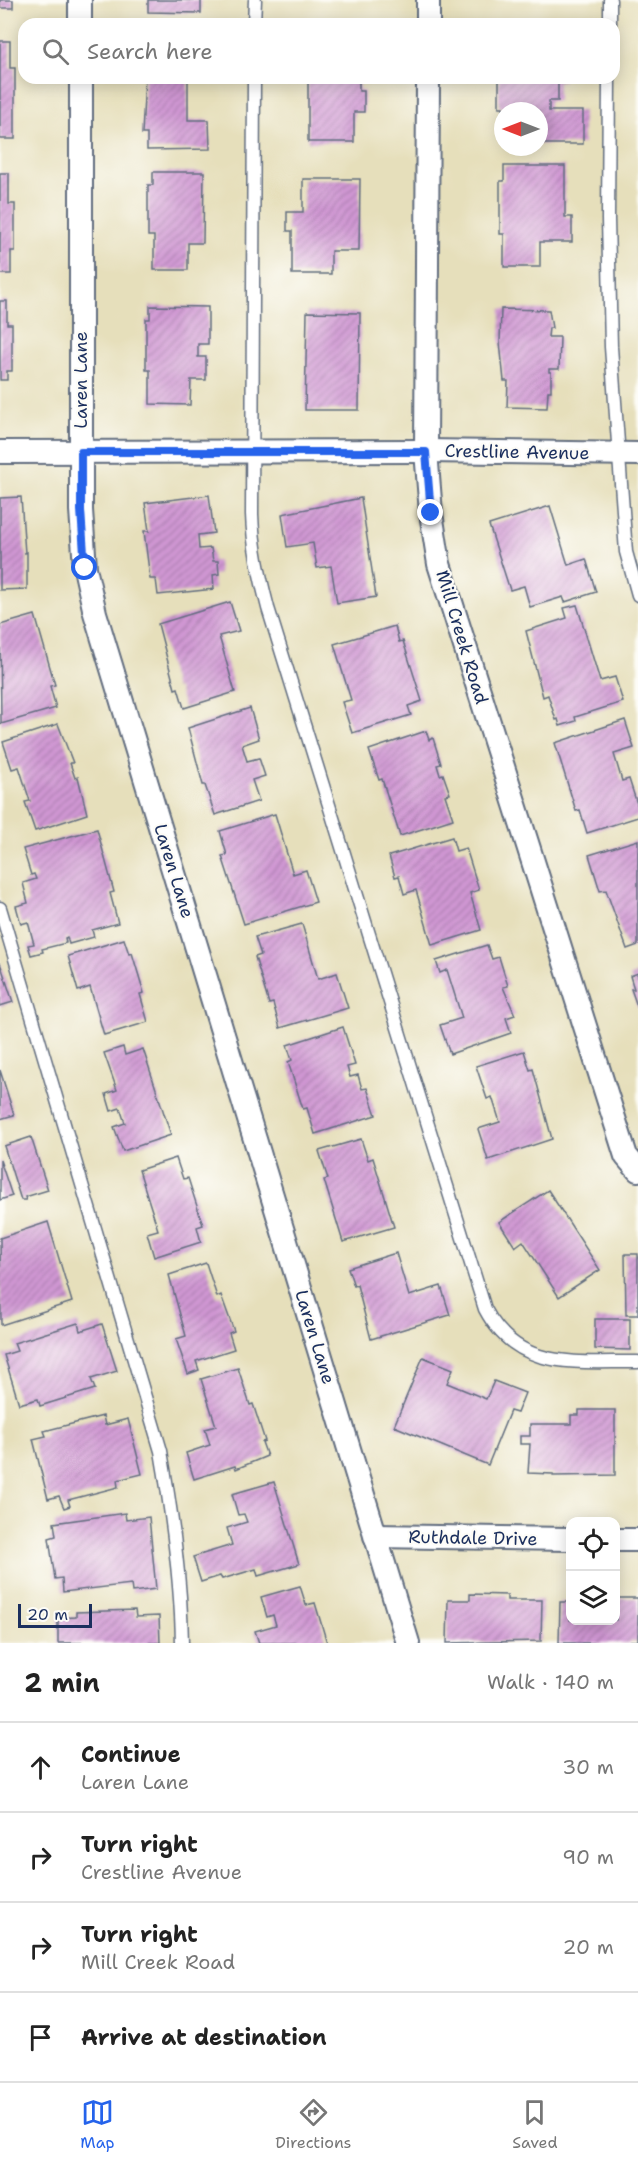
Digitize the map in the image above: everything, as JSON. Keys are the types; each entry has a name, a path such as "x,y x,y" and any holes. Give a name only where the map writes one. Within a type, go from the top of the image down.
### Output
{"street":[{"path":"80,0 80,18"},
{"path":"428,0 428,18"},
{"name":"Laren Lane","path":"81,84 81,510 85,568 95,613 408,1643"},
{"name":"Mill Creek Road","path":"428,84 426,452 431,513 439,564 626,1156 638,1170"},
{"name":"Crestline Avenue","path":"0,452 253,451 629,454"},
{"name":"Ruthdale Drive","path":"375,1536 566,1539"},
{"path":"620,1540 638,1540"}],"lane":[{"path":"255,0 255,18"},
{"path":"610,0 610,18"},
{"path":"254,84 252,514 257,566 485,1309 494,1326 509,1342 527,1353 562,1360 638,1362"},
{"path":"609,84 611,347 629,454 626,552 638,595"},
{"path":"0,908 161,1452 175,1542 181,1598 182,1643"}],"building":[{"path":"0,0 13,0 13,8 0,8"},
{"path":"148,0 201,0 201,13 148,12"},
{"path":"0,41 10,41 10,68 15,68 15,139 0,139"},
{"path":"145,84 188,84 188,120 209,120 210,149 147,150 147,134 142,134"},
{"path":"308,84 359,84 359,91 364,91 364,112 354,112 354,142 308,142"},
{"path":"499,84 558,84 558,101 549,101 549,111 583,111 583,144 548,144 548,102 499,102"},
{"path":"504,166 565,166 565,217 572,217 572,242 540,242 540,267 504,267 504,234 500,234 500,181 504,181"},
{"path":"153,172 204,172 203,243 188,243 188,270 154,270 154,236 148,236 148,185 153,185"},
{"path":"0,173 9,173 9,204 15,204 15,251 11,251 11,274 0,274"},
{"path":"303,179 360,179 359,251 331,251 331,274 292,274 292,231 287,231 287,212 303,212"},
{"path":"0,301 7,301 7,324 12,324 12,371 7,371 7,380 0,380"},
{"path":"150,306 208,307 208,344 198,344 198,357 206,357 206,380 191,380 190,405 150,404 150,370 146,370 146,319 150,319"},
{"path":"501,309 549,310 552,328 549,328 548,337 560,337 559,369 549,369 551,391 548,391 547,408 507,407 508,381 504,381 500,342"},
{"path":"307,312 360,313 359,410 305,410"},
{"path":"209,495 214,533 198,535 199,549 211,548 213,561 218,561 219,574 213,575 214,589 158,595 156,579 150,579 144,531 149,531 145,503"},
{"path":"21,497 25,553 27,552 27,589 0,590 0,498"},
{"path":"361,498 376,597 337,603 331,566 317,568 313,543 287,547 282,514"},
{"path":"550,506 568,565 586,559 596,592 565,602 563,597 530,607 524,586 510,590 489,525"},
{"path":"230,602 239,631 219,636 235,692 184,708 178,688 175,689 158,624"},
{"path":"577,605 600,681 615,677 623,702 575,717 576,721 560,726 548,695 543,697 526,631 567,618 564,608"},
{"path":"35,615 55,685 50,686 56,708 1,724 0,625"},
{"path":"395,626 399,642 403,641 422,701 408,706 411,715 352,733 342,702 351,700 334,644"},
{"path":"250,708 259,739 242,745 247,761 259,758 265,776 252,780 259,801 215,815 205,785 203,785 188,728"},
{"path":"625,720 634,748 614,754 622,781 629,779 638,807 638,817 587,833 580,810 576,811 555,743"},
{"path":"58,724 73,763 70,763 75,778 78,777 87,814 35,831 25,802 30,801 19,767 12,769 3,742"},
{"path":"426,731 429,740 433,738 441,764 437,765 450,794 445,795 453,819 400,836 382,779 379,780 369,750"},
{"path":"275,814 293,874 306,870 316,902 244,924 222,856 227,855 220,831"},
{"path":"97,829 114,892 110,893 118,923 92,930 94,937 69,944 67,937 65,938 66,943 42,949 43,952 31,955 28,945 34,944 28,922 21,924 16,906 28,903 23,883 36,879 34,874 31,875 23,849"},
{"path":"452,837 456,851 466,848 479,890 470,893 481,930 432,945 416,890 404,894 399,876 395,877 389,856"},
{"path":"638,840 638,945 627,949 606,890 600,891 589,855"},
{"path":"302,924 318,979 337,973 348,1008 280,1028 273,1003 269,1004 255,957 261,955 255,937"},
{"path":"124,939 129,954 132,953 144,993 140,994 148,1022 104,1035 90,987 78,991 68,956"},
{"path":"487,945 492,959 499,957 508,986 503,987 515,1015 506,1018 511,1033 450,1054 440,1025 462,1018 447,970 440,973 436,961"},
{"path":"0,963 13,1002 0,1006"},
{"path":"638,973 638,1009 631,989 634,989 630,976"},
{"path":"343,1027 355,1065 347,1067 350,1077 358,1075 362,1089 367,1088 376,1115 315,1134 307,1108 303,1109 288,1062 292,1060 287,1045"},
{"path":"123,1047 125,1055 143,1049 171,1135 123,1151 114,1127 125,1123 120,1108 111,1111 106,1094 117,1090 104,1053"},
{"path":"524,1051 530,1070 533,1069 552,1139 488,1160 478,1129 500,1122 492,1097 487,1099 476,1066"},
{"path":"0,1070 14,1115 0,1119"},
{"path":"31,1137 48,1190 21,1200 4,1146"},
{"path":"361,1139 368,1160 373,1158 394,1227 343,1242 324,1180 328,1179 319,1151"},
{"path":"176,1158 183,1179 188,1178 203,1225 197,1227 201,1242 154,1257 147,1233 158,1230 139,1170"},
{"path":"0,1160 12,1196 0,1200"},
{"path":"548,1190 600,1270 559,1297 523,1241 515,1247 499,1222"},
{"path":"48,1222 72,1302 1,1325 0,1238"},
{"path":"396,1253 409,1296 441,1286 450,1315 371,1339 357,1285 354,1286 348,1268"},
{"path":"625,1254 638,1254 638,1315 626,1315"},
{"path":"206,1263 217,1297 221,1295 234,1331 229,1333 234,1349 196,1361 199,1370 188,1374 176,1339 186,1336 169,1275"},
{"path":"595,1319 630,1319 630,1350 595,1349"},
{"path":"78,1323 80,1331 102,1324 117,1371 91,1379 95,1389 40,1406 38,1399 19,1404 4,1355 17,1351 14,1343"},
{"path":"423,1357 453,1369 447,1383 486,1399 494,1381 525,1393 517,1413 510,1411 488,1465 394,1426"},
{"path":"238,1368 250,1405 253,1404 265,1441 262,1442 267,1456 236,1469 235,1466 194,1479 186,1453 210,1445 205,1429 216,1426 201,1379"},
{"path":"579,1410 615,1410 615,1475 553,1476 553,1474 528,1473 530,1444 520,1444 520,1436 530,1436 530,1424 571,1424 571,1415 579,1415"},
{"path":"103,1416 105,1425 128,1419 142,1474 117,1480 118,1487 68,1500 70,1506 64,1508 59,1496 48,1499 33,1439 46,1436 44,1431"},
{"path":"274,1482 299,1564 258,1576 256,1569 222,1579 220,1576 201,1582 193,1557 232,1545 227,1528 247,1522 244,1514 238,1515 232,1494"},
{"path":"125,1513 126,1520 149,1517 156,1589 132,1592 131,1584 63,1592 62,1578 55,1579 49,1538 56,1536 54,1523"},
{"path":"300,1586 306,1605 315,1603 327,1643 259,1643 255,1631 276,1625 273,1615 267,1617 261,1597"},
{"path":"470,1594 507,1595 507,1600 542,1600 541,1641 447,1643 448,1600 470,1600"},
{"path":"620,1598 638,1598 638,1641 559,1643 560,1602 566,1602 566,1625 620,1625"},
{"path":"135,1610 136,1617 159,1616 160,1643 58,1643 58,1618 76,1617 76,1612"}],"route":[{"path":"85,568 81,510 81,452 426,452 431,513"}]}
